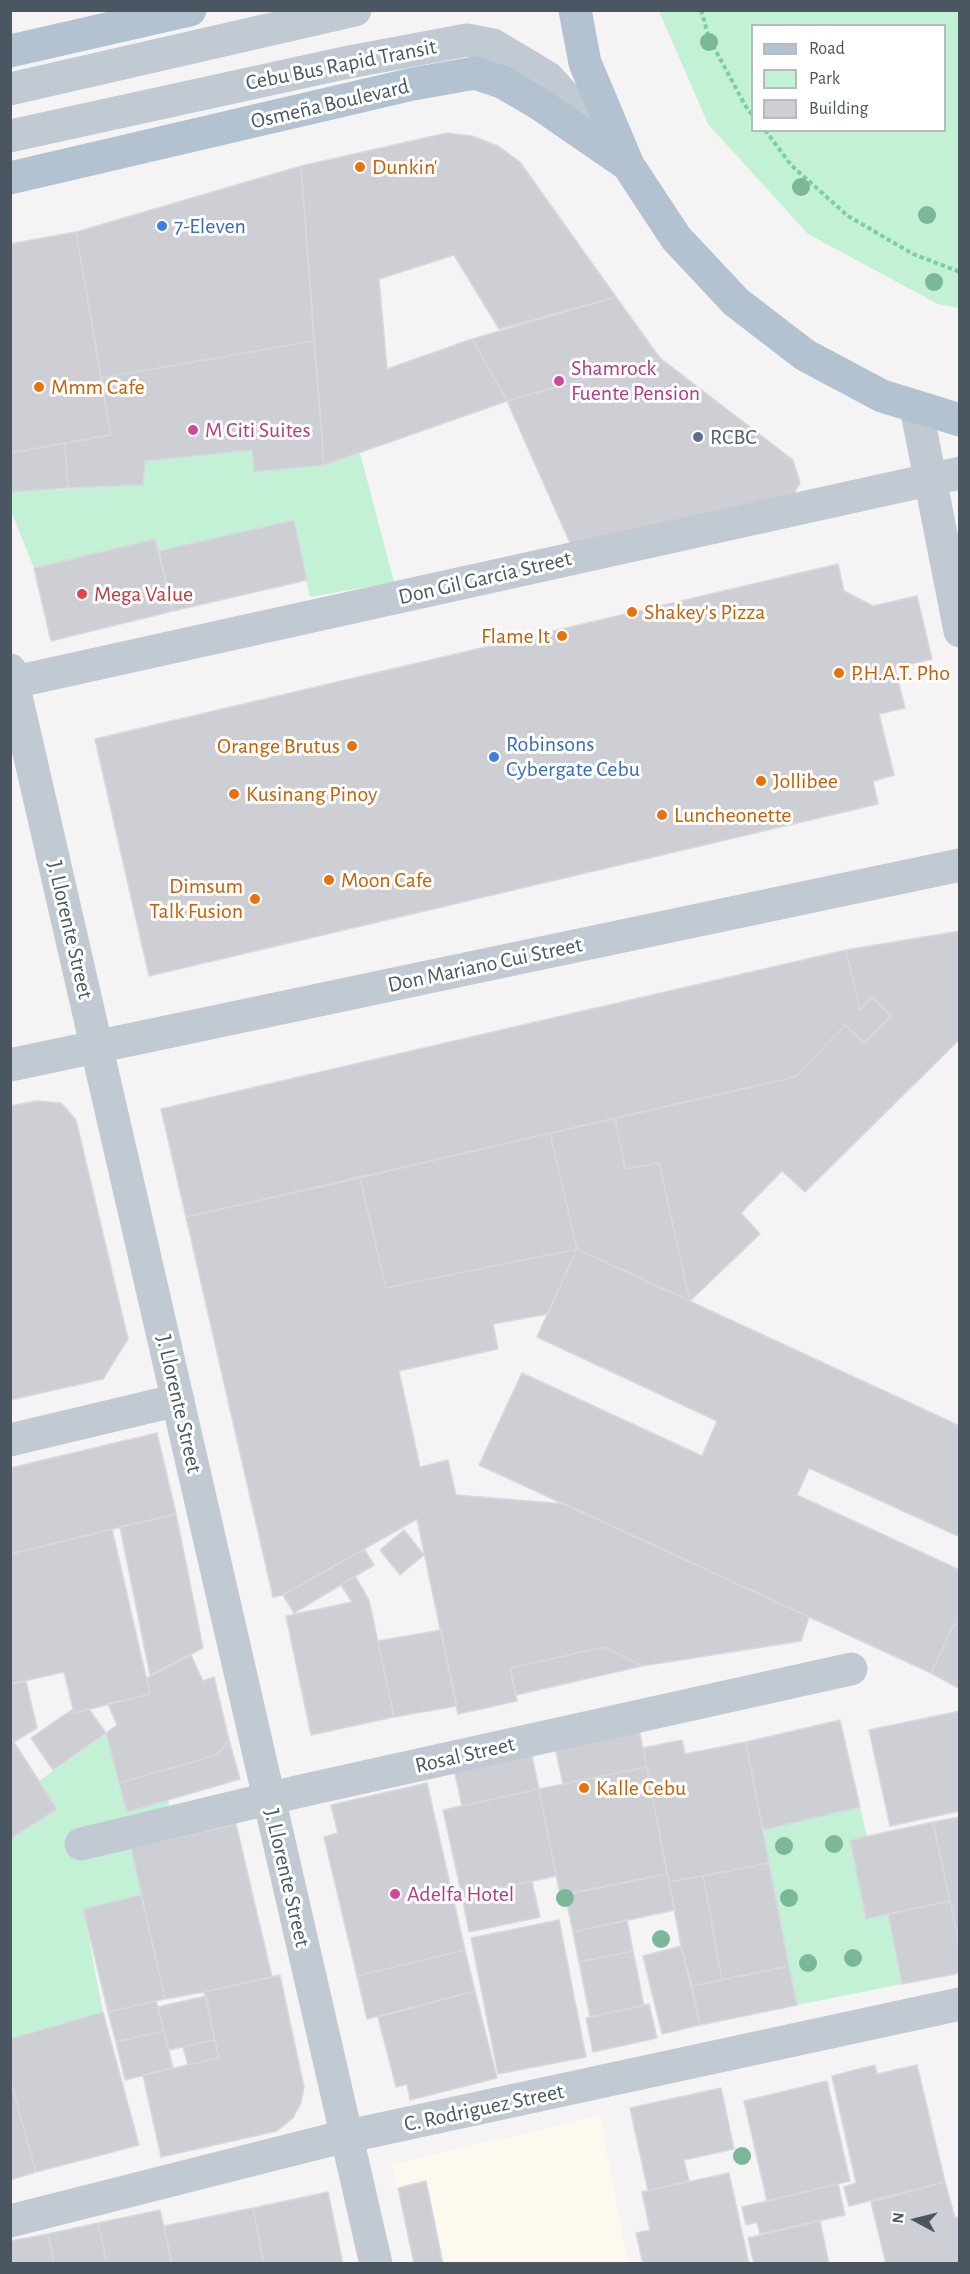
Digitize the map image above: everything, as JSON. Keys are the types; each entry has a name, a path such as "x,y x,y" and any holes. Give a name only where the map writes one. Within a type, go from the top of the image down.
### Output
{"main road":[{"path":"10,51 190,10"},
{"path":"575,10 585,63 628,165 676,238 736,302 805,355 882,396 960,420"},
{"name":"Osmeña Boulevard","path":"10,178 402,87 476,73 501,82 538,103 628,165"}],"street":[{"name":"Cebu Bus Rapid Transit","path":"10,90 355,10"},
{"name":"Cebu Bus Rapid Transit","path":"10,136 344,63 467,40 492,45 548,78 628,165"},
{"path":"915,407 944,476 960,631"},
{"name":"Don Gil Garcia Street","path":"11,678 944,476"},
{"name":"J. Llorente Street","path":"11,678 376,2264"},
{"name":"Don Mariano Cui Street","path":"10,1065 960,865"},
{"path":"10,1440 178,1400"},
{"name":"Rosal Street","path":"81,1844 269,1799 851,1669"},
{"name":"C. Rodriguez Street","path":"10,2221 347,2138 959,2004"}],"path":[{"path":"701,10 709,38 751,112"},
{"path":"766,132 791,165 848,216 913,254 960,272"}],"shaded area":[{"path":"600,2116 628,2263 412,2263 392,2164"}],"green space":[{"path":"659,11 959,11 959,308 938,304 808,234 708,124"},
{"path":"252,450 254,472 324,465 360,453 394,582 310,597 294,520 159,551 155,539 34,568 11,511 11,492 143,485 145,461"},
{"path":"106,1733 127,1812 168,1800 175,1838 131,1848 141,1895 83,1909 103,2012 11,2038 10,1839 57,1809 39,1781"},
{"path":"860,1807 867,1837 867,1919 888,1914 902,1984 797,2005 763,1830"}],"building":[{"path":"447,133 472,136 498,146 520,162 616,297 499,329 454,255 379,279 387,369 472,339 507,401 324,465 301,166"},
{"path":"301,166 314,341 101,378 76,232"},
{"path":"76,232 111,435 10,453 10,244"},
{"path":"616,297 660,358 507,401 472,339"},
{"path":"314,341 324,465 254,472 252,450 145,461 143,485 68,488 65,443 111,435 101,378"},
{"path":"660,358 793,460 800,483 790,501 571,545 507,401"},
{"path":"65,443 68,488 10,492 10,453"},
{"path":"294,520 307,580 173,611 159,551"},
{"path":"155,539 173,611 51,641 34,568"},
{"name":"Robinsons Cybergate Cebu","path":"838,564 844,591 873,606 917,596 932,659 895,668 905,708 879,714 894,775 873,781 878,804 149,976 95,739"},
{"path":"960,931 960,1039 805,1192 782,1171 741,1213 760,1234 690,1301 659,1163 625,1169 615,1118 795,1077 845,1025 864,1043 891,1016 872,997 860,1010 846,950"},
{"path":"846,950 860,1010 872,997 891,1016 864,1043 845,1025 795,1077 186,1217 161,1109"},
{"path":"37,1101 61,1103 76,1120 128,1339 103,1379 10,1400 10,1106"},
{"path":"615,1118 625,1169 659,1163 690,1301 577,1249 550,1133"},
{"path":"550,1133 577,1249 386,1288 360,1178"},
{"path":"360,1178 386,1288 577,1249 548,1314 493,1324 498,1349 399,1371 420,1467 448,1460 456,1495 565,1504 809,1617 801,1641 642,1666 604,1647 510,1668 517,1701 458,1714 417,1519 283,1595 273,1597 186,1217"},
{"path":"577,1249 960,1426 960,1537 809,1468 797,1495 960,1570 960,1627 954,1624 931,1673 479,1465 522,1373 702,1456 717,1421 537,1337"},
{"path":"157,1433 176,1514 10,1554 10,1468"},
{"path":"176,1514 203,1648 150,1675 120,1527"},
{"path":"112,1529 150,1694 74,1713 64,1672 10,1684 10,1554"},
{"path":"404,1530 424,1555 400,1575 380,1550"},
{"path":"364,1549 374,1565 294,1613 283,1595"},
{"path":"355,1576 369,1600 394,1717 311,1735 286,1616 352,1602 341,1585"},
{"path":"954,1624 960,1627 960,1689 931,1673"},
{"path":"441,1630 457,1706 394,1717 378,1641"},
{"path":"604,1647 642,1666 516,1695 510,1668"},
{"path":"191,1655 203,1681 214,1677 229,1740 217,1755 119,1783 106,1733 117,1725 108,1704 150,1694 147,1678"},
{"path":"26,1681 37,1728 14,1742 10,1736 10,1684"},
{"path":"73,1709 74,1713 89,1709 106,1733 53,1770 31,1738"},
{"path":"960,1711 960,1811 890,1826 869,1730"},
{"path":"840,1720 860,1807 763,1830 746,1742"},
{"path":"639,1730 647,1767 563,1784 555,1747"},
{"path":"10,1736 57,1809 10,1839"},
{"path":"229,1740 240,1779 127,1812 119,1783 217,1755"},
{"path":"682,1740 685,1754 746,1742 769,1863 669,1882 643,1748"},
{"path":"531,1752 539,1789 462,1806 454,1769"},
{"path":"647,1767 667,1874 560,1895 539,1789"},
{"name":"Adelfa Hotel","path":"427,1783 465,1950 357,1976 324,1837 338,1833 331,1805"},
{"path":"539,1789 556,1876 462,1896 443,1810"},
{"path":"960,1817 960,1949 933,1822"},
{"path":"933,1822 950,1901 866,1919 850,1840"},
{"path":"236,1824 272,1977 165,1999 131,1848"},
{"path":"769,1863 789,1966 722,1980 703,1876"},
{"path":"667,1874 675,1910 573,1932 565,1895"},
{"path":"703,1876 722,1980 692,1986 681,1946 669,1882"},
{"path":"532,1881 540,1917 469,1932 462,1896"},
{"path":"141,1895 165,1999 108,2012 83,1909"},
{"path":"950,1901 960,1949 960,1973 902,1984 888,1914"},
{"path":"559,1920 586,2057 498,2074 471,1938"},
{"path":"627,1920 633,1951 579,1962 573,1932"},
{"path":"681,1946 700,2025 662,2034 643,1956"},
{"path":"465,1950 475,1991 367,2019 357,1976"},
{"path":"633,1951 644,2006 590,2017 579,1962"},
{"path":"789,1966 797,2005 700,2025 692,1986"},
{"path":"280,1975 304,2087 301,2103 293,2118 277,2131 161,2157 143,2075 219,2058 204,1992"},
{"path":"475,1991 497,2078 410,2100 407,2084 396,2087 378,2017"},
{"path":"206,1996 215,2040 169,2050 158,2007"},
{"path":"156,2001 164,2031 116,2042 108,2012"},
{"path":"649,2004 657,2038 593,2052 586,2018"},
{"path":"103,2012 139,2145 36,2172 10,2079 10,2039"},
{"path":"164,2031 173,2068 125,2080 116,2042"},
{"path":"215,2040 219,2058 188,2065 183,2047"},
{"path":"875,2065 877,2074 917,2065 945,2182 849,2206 844,2187 856,2183 832,2076"},
{"path":"10,2079 36,2172 10,2180"},
{"path":"827,2081 850,2181 767,2201 744,2101"},
{"path":"721,2088 734,2149 684,2160 689,2181 648,2191 630,2108"},
{"path":"729,2173 749,2264 643,2264 636,2233 650,2230 642,2192"},
{"path":"426,2181 443,2264 414,2264 398,2188"},
{"path":"945,2182 955,2218 960,2216 960,2264 886,2264 871,2202"},
{"path":"838,2184 845,2215 760,2234 757,2222 746,2225 742,2207"},
{"path":"328,2192 343,2264 264,2264 253,2208"},
{"path":"253,2208 264,2264 172,2264 164,2226"},
{"path":"160,2210 172,2264 107,2264 98,2223"},
{"path":"820,2221 829,2264 754,2264 748,2238"},
{"path":"98,2223 107,2264 54,2264 48,2234"},
{"path":"48,2234 54,2264 10,2264 10,2241"}],"place":[{"name":"Dunkin'","path":"360,167"},
{"name":"7-Eleven","path":"162,226"},
{"name":"Shamrock Fuente Pension","path":"559,381"},
{"name":"Mmm Cafe","path":"39,387"},
{"name":"M Citi Suites","path":"193,430"},
{"name":"RCBC","path":"698,437"},
{"name":"Mega Value","path":"82,594"},
{"name":"Shakey's Pizza","path":"632,612"},
{"name":"Flame It","path":"562,636"},
{"name":"P.H.A.T. Pho","path":"839,673"},
{"name":"Orange Brutus","path":"352,746"},
{"name":"Robinsons Cybergate Cebu","path":"494,757"},
{"name":"Jollibee","path":"761,781"},
{"name":"Kusinang Pinoy","path":"234,794"},
{"name":"Luncheonette","path":"662,815"},
{"name":"Moon Cafe","path":"329,880"},
{"name":"Dimsum Talk Fusion","path":"255,899"},
{"name":"Kalle Cebu","path":"584,1788"},
{"name":"Adelfa Hotel","path":"395,1894"}]}
